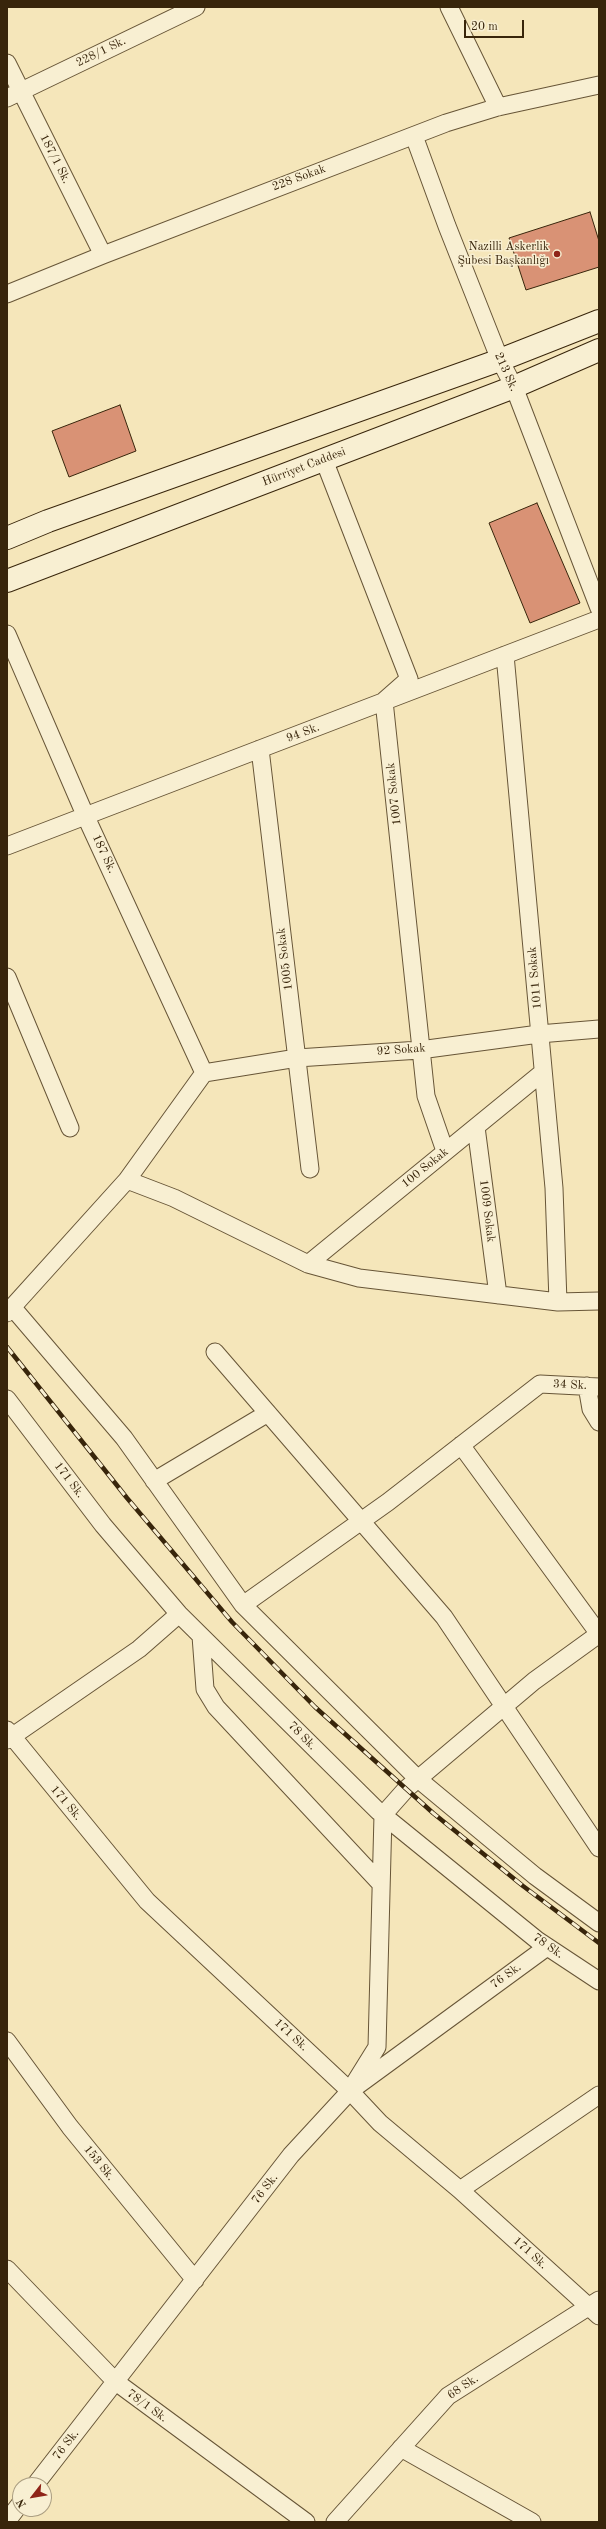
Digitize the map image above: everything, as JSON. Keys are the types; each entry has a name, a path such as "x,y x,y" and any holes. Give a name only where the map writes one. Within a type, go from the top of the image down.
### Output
{"main road":[{"path":"7,538 48,521 500,360 599,321"},
{"name":"Hürriyet Caddesi","path":"7,581 514,388 599,350"}],"street":[{"name":"228/1 Sk.","path":"14,94 196,7"},
{"path":"449,7 498,107"},
{"name":"187/1 Sk.","path":"7,63 14,94 102,255"},
{"name":"228 Sokak","path":"7,294 286,183 446,123 498,107 599,85"},
{"name":"213 Sk.","path":"414,136 500,360 514,388 599,608"},
{"path":"324,460 409,679 384,701"},
{"name":"94 Sk.","path":"7,846 86,817 599,619"},
{"name":"187 Sk.","path":"7,634 86,817 204,1073"},
{"name":"1011 Sokak","path":"505,655 554,1188 558,1302"},
{"name":"1007 Sokak","path":"384,701 426,1096 446,1151"},
{"name":"1005 Sokak","path":"260,749 310,1169"},
{"path":"7,977 70,1128"},
{"name":"92 Sokak","path":"204,1073 297,1058 420,1050 539,1034 599,1029"},
{"name":"100 Sokak","path":"308,1264 543,1072"},
{"path":"204,1073 126,1180 10,1311 124,1438 243,1605 418,1779 535,1876 599,1923"},
{"name":"1009 Sokak","path":"476,1127 498,1295"},
{"path":"126,1180 174,1198 308,1264 358,1278 558,1302 599,1301"},
{"path":"215,1352 444,1617 599,1848"},
{"name":"34 Sk.","path":"461,1446 540,1384 593,1386"},
{"path":"593,1386 591,1409 599,1422"},
{"name":"171 Sk.","path":"7,1399 103,1525 179,1614"},
{"path":"154,1481 268,1413"},
{"path":"243,1605 361,1522 461,1446 599,1634 504,1707 406,1788 383,1815 377,2047 350,2091"},
{"path":"9,1736 139,1649 179,1614"},
{"name":"78 Sk.","path":"179,1614 383,1815 547,1947 599,1981"},
{"path":"200,1636 205,1689 216,1707 381,1884"},
{"name":"171 Sk.","path":"9,1736 148,1900 350,2091 380,2123 460,2190 595,2308"},
{"name":"76 Sk.","path":"41,2477 292,2155 350,2091 547,1947"},
{"name":"153 Sk.","path":"7,2041 70,2127 195,2280"},
{"path":"460,2190 599,2095"},
{"name":"78/1 Sk.","path":"7,2269 116,2382 306,2522"},
{"name":"68 Sk.","path":"335,2522 448,2396 595,2308"},
{"path":"401,2448 532,2522"}],"building":[{"name":"Nazilli Askerlik Şubesi Başkanlığı","path":"590,212 599,241 599,267 526,290 509,238"},
{"path":"120,405 136,451 69,477 52,431"},
{"path":"537,503 580,603 530,623 489,523"}],"railway":[{"path":"7,1347 127,1498 232,1622 315,1707 433,1813 523,1886 599,1943"}],"place":[{"name":"Nazilli Askerlik Şubesi Başkanlığı","path":"557,254"}]}
